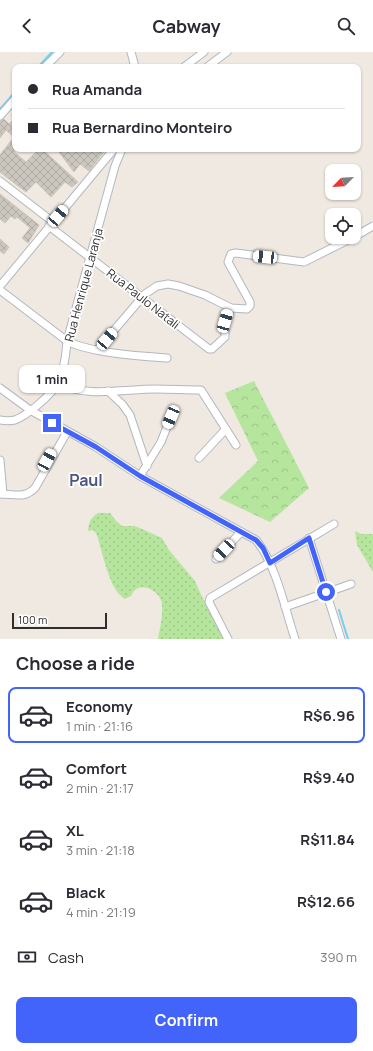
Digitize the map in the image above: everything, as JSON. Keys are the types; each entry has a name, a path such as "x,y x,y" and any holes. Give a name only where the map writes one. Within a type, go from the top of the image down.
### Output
{"street":[{"path":"48,64 60,52"},
{"path":"131,52 134,64"},
{"path":"188,64 204,52"},
{"path":"211,64 227,52"},
{"path":"0,116 12,102"},
{"path":"0,286 111,152"},
{"name":"Rua Henrique Laranja","path":"0,420 14,420 30,410 48,396 58,383 67,341 91,259 115,166 121,152"},
{"name":"Rua Paulo Natali","path":"0,181 91,259 209,349 219,343 224,337 225,321 230,308"},
{"path":"361,233 373,226"},
{"path":"98,349 148,290 157,286 168,284 179,286 205,295 230,308 243,310 250,306 228,262 232,254 236,253 304,262 340,244"},
{"path":"0,290 67,341 85,348 167,358"},
{"path":"58,383 69,389 108,391 155,389 202,390 236,445"},
{"path":"0,388 30,410 65,431 96,447 140,476 256,540 263,548 270,563 295,639"},
{"path":"108,391 122,404 130,415 147,466"},
{"path":"140,476 161,442 171,417"},
{"path":"199,458 226,430"},
{"path":"47,460 65,431"},
{"path":"0,460 1,494 21,496 30,493 35,488 65,431"},
{"path":"228,639 209,602 210,598 334,524"},
{"path":"216,559 241,532"},
{"path":"309,538 341,639"},
{"path":"285,607 351,584"}],"green space":[{"path":"254,381 309,488 270,522 219,498 258,461 225,393"},
{"path":"98,513 110,513 122,526 135,526 162,538 169,550 195,581 203,599 209,604 231,639 158,639 162,613 161,599 154,591 144,587 134,591 131,596 125,599 119,594 110,578 96,533 93,530 88,531 90,520"},
{"path":"355,531 361,534 373,534 373,572 357,545"}],"building":[{"path":"4,119 9,124 12,121 12,135 6,130 0,138 0,121"},
{"path":"12,140 12,152 26,162 36,152 45,152 78,182 72,187 65,182 51,197 36,182 26,192 0,172 0,155"},
{"path":"59,152 104,152 89,171 80,164 74,172"},
{"path":"0,194 39,225 28,243 22,238 30,228 17,217 15,219 11,216 5,223 0,219"},
{"path":"0,239 9,247 4,254 0,251"}],"waterway":[{"path":"41,64 52,52"},
{"path":"0,109 12,95"},
{"path":"339,610 348,639"}],"district":[{"name":"Paul","path":"86,480"}],"route":[{"path":"52,423 96,447 140,476 256,540 263,548 270,563 309,538 326,592"}]}
